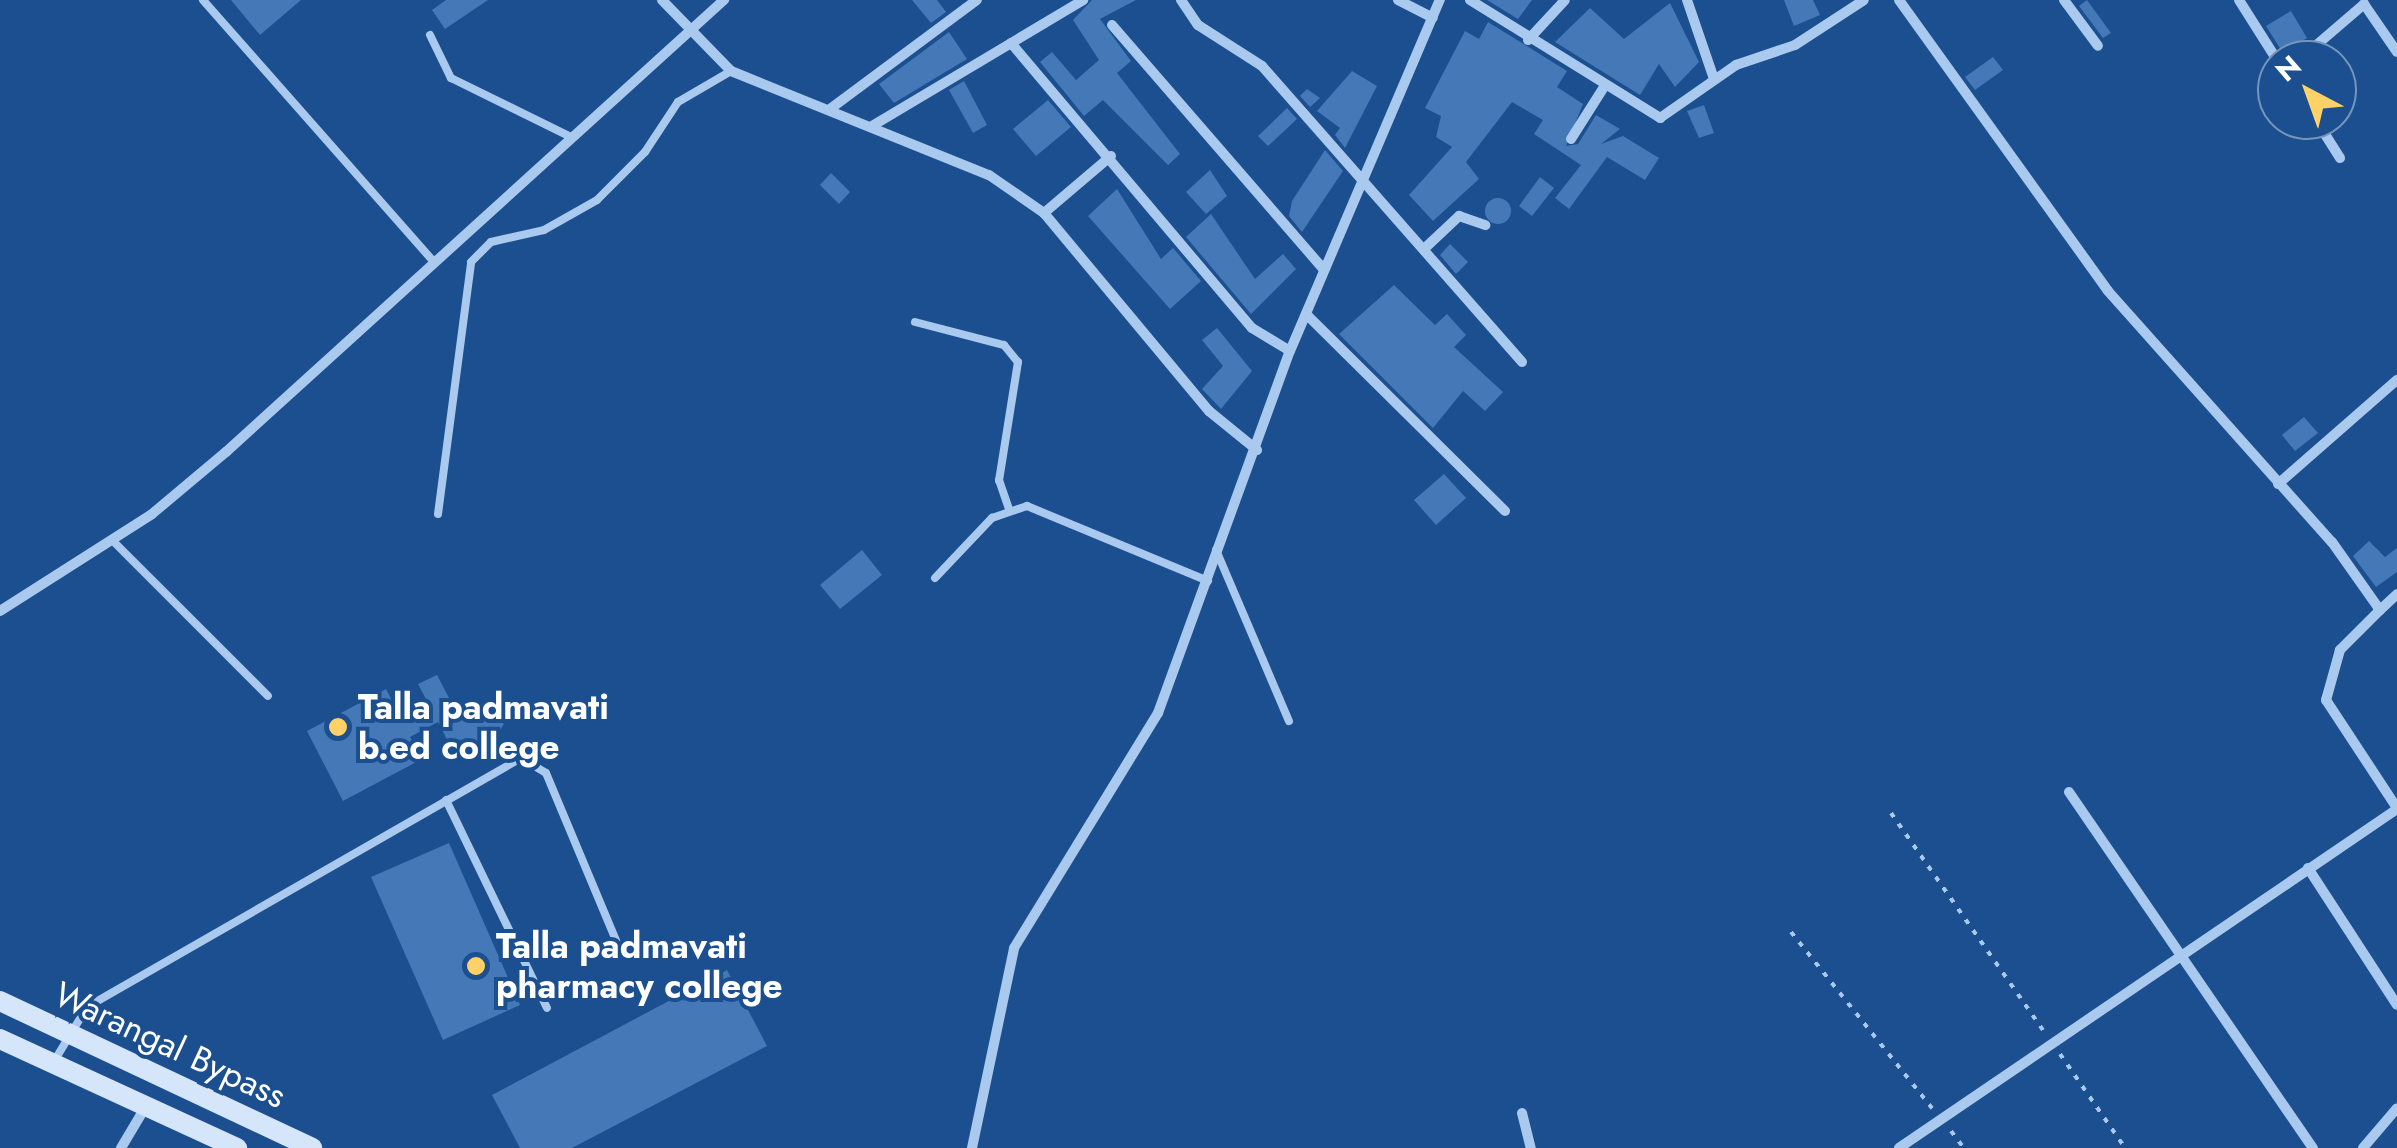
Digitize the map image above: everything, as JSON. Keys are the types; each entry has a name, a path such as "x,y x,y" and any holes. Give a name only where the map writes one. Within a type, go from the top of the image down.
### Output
{"main road":[{"name":"Warangal Bypass","path":"0,1001 312,1148"},
{"name":"Warangal Bypass","path":"0,1039 237,1148"}],"street":[{"path":"662,0 730,71 1003,181 1044,212 1209,410 1257,450"},
{"path":"0,611 113,541 434,262 724,0"},
{"path":"830,109 977,0"},
{"path":"872,126 1083,0"},
{"path":"1181,0 1198,25 1252,55 1364,177 1522,362"},
{"path":"1398,0 1433,18"},
{"path":"972,1148 1014,948 1158,713 1290,351 1440,0"},
{"path":"1470,0 1528,40 1660,118 1714,79 1864,0"},
{"path":"1528,40 1564,0"},
{"path":"1687,0 1714,79"},
{"path":"1899,0 2108,291 2278,484 2380,610"},
{"path":"2064,0 2098,46"},
{"path":"2239,0 2264,40"},
{"path":"2321,40 2367,1 2397,52"},
{"path":"1112,25 1324,270"},
{"path":"1011,44 1110,156 1252,328 1290,351"},
{"path":"1570,139 1604,87"},
{"path":"2329,140 2340,158"},
{"path":"1044,212 1110,156"},
{"path":"1424,248 1460,216 1485,225"},
{"path":"1306,314 1505,511"},
{"path":"2278,484 2397,380"},
{"path":"1900,1148 2397,809 2326,700 2340,650 2397,594"},
{"path":"2069,792 2314,1148"},
{"path":"2308,868 2397,1005"},
{"path":"121,1148 146,1106"},
{"path":"2364,1148 2397,1108"},
{"path":"1522,1113 1531,1148"}],"lane":[{"path":"203,0 434,262"},
{"path":"430,34 451,78 572,137"},
{"path":"438,514 471,262 491,242 544,230 596,200 646,152 678,102 730,71"},
{"path":"915,322 1004,345 1018,362 999,480 1008,509"},
{"path":"935,578 1008,509 1043,509 1208,581"},
{"path":"113,541 268,696"},
{"path":"1216,550 1289,721"},
{"path":"53,1063 66,1033 93,1003 511,761 536,761 622,955"},
{"path":"446,800 548,1008"}],"path":[{"path":"1891,813 2125,1148"},
{"path":"1791,932 1964,1148"}],"building":[{"path":"231,0 301,0 260,35"},
{"path":"446,0 488,0 445,29 432,10"},
{"path":"912,0 937,0 946,12 931,23"},
{"path":"1092,0 1136,0 1100,19 1131,61 1117,73 1180,154 1168,165 1103,100 1084,116 1040,62 1052,52 1076,80 1099,60 1073,20"},
{"path":"1487,0 1532,0 1518,19"},
{"path":"1784,0 1813,0 1820,15 1794,26"},
{"path":"2087,0 2111,33 2103,38 2079,6"},
{"path":"1670,3 1699,62 1675,87 1659,64 1640,95 1555,42 1590,8 1624,39"},
{"path":"2291,11 2307,38 2275,40 2266,26"},
{"path":"1488,22 1567,71 1557,87 1583,104 1566,146 1578,144 1596,115 1620,129 1601,144 1623,136 1659,158 1645,180 1607,157 1569,209 1555,198 1581,165 1534,134 1543,120 1512,102 1466,162 1479,179 1433,221 1409,195 1452,147 1436,137 1441,116 1425,108 1465,31 1479,39"},
{"path":"949,32 967,59 894,103 879,84"},
{"path":"1993,57 2003,70 1975,90 1965,77"},
{"path":"1352,71 1377,86 1345,148 1335,135 1340,128 1317,111"},
{"path":"964,81 987,125 973,133 949,90"},
{"path":"1307,89 1320,98 1310,107 1300,96"},
{"path":"1048,100 1071,127 1036,156 1013,129"},
{"path":"1704,105 1714,133 1699,138 1687,111"},
{"path":"1287,108 1297,119 1268,146 1258,136"},
{"path":"1325,150 1343,171 1302,232 1289,216 1292,201"},
{"path":"1210,170 1227,196 1206,214 1186,192"},
{"path":"831,173 850,192 839,204 820,185"},
{"path":"1540,177 1554,188 1532,216 1519,206"},
{"path":"1117,189 1161,259 1173,248 1201,281 1170,309 1088,216"},
{"path":"1498,198 1507,202 1511,211 1507,220 1498,224 1489,220 1485,211 1489,202"},
{"path":"1211,214 1255,279 1283,254 1296,269 1251,314 1186,237"},
{"path":"1450,244 1468,262 1456,274 1440,255"},
{"path":"1394,285 1435,325 1447,314 1466,335 1454,347 1503,392 1485,411 1463,391 1433,428 1339,334"},
{"path":"1217,328 1252,371 1221,409 1202,389 1223,366 1202,340"},
{"path":"2304,417 2318,433 2295,451 2282,435"},
{"path":"1444,474 1466,498 1436,525 1414,500"},
{"path":"2369,541 2385,557 2397,548 2397,572 2376,587 2353,556"},
{"path":"862,550 882,575 840,609 820,585"},
{"path":"437,675 458,715 469,699 504,724 495,737 456,757 438,722 410,737 422,759 343,801 307,731 386,689 400,716 427,701 418,684"},
{"path":"449,843 520,1005 443,1040 371,877"},
{"path":"727,970 767,1046 572,1148 520,1148 492,1095"}],"place":[{"name":"Talla padmavati b.ed college","path":"338,727"},
{"name":"Talla padmavati pharmacy college","path":"476,966"}]}
